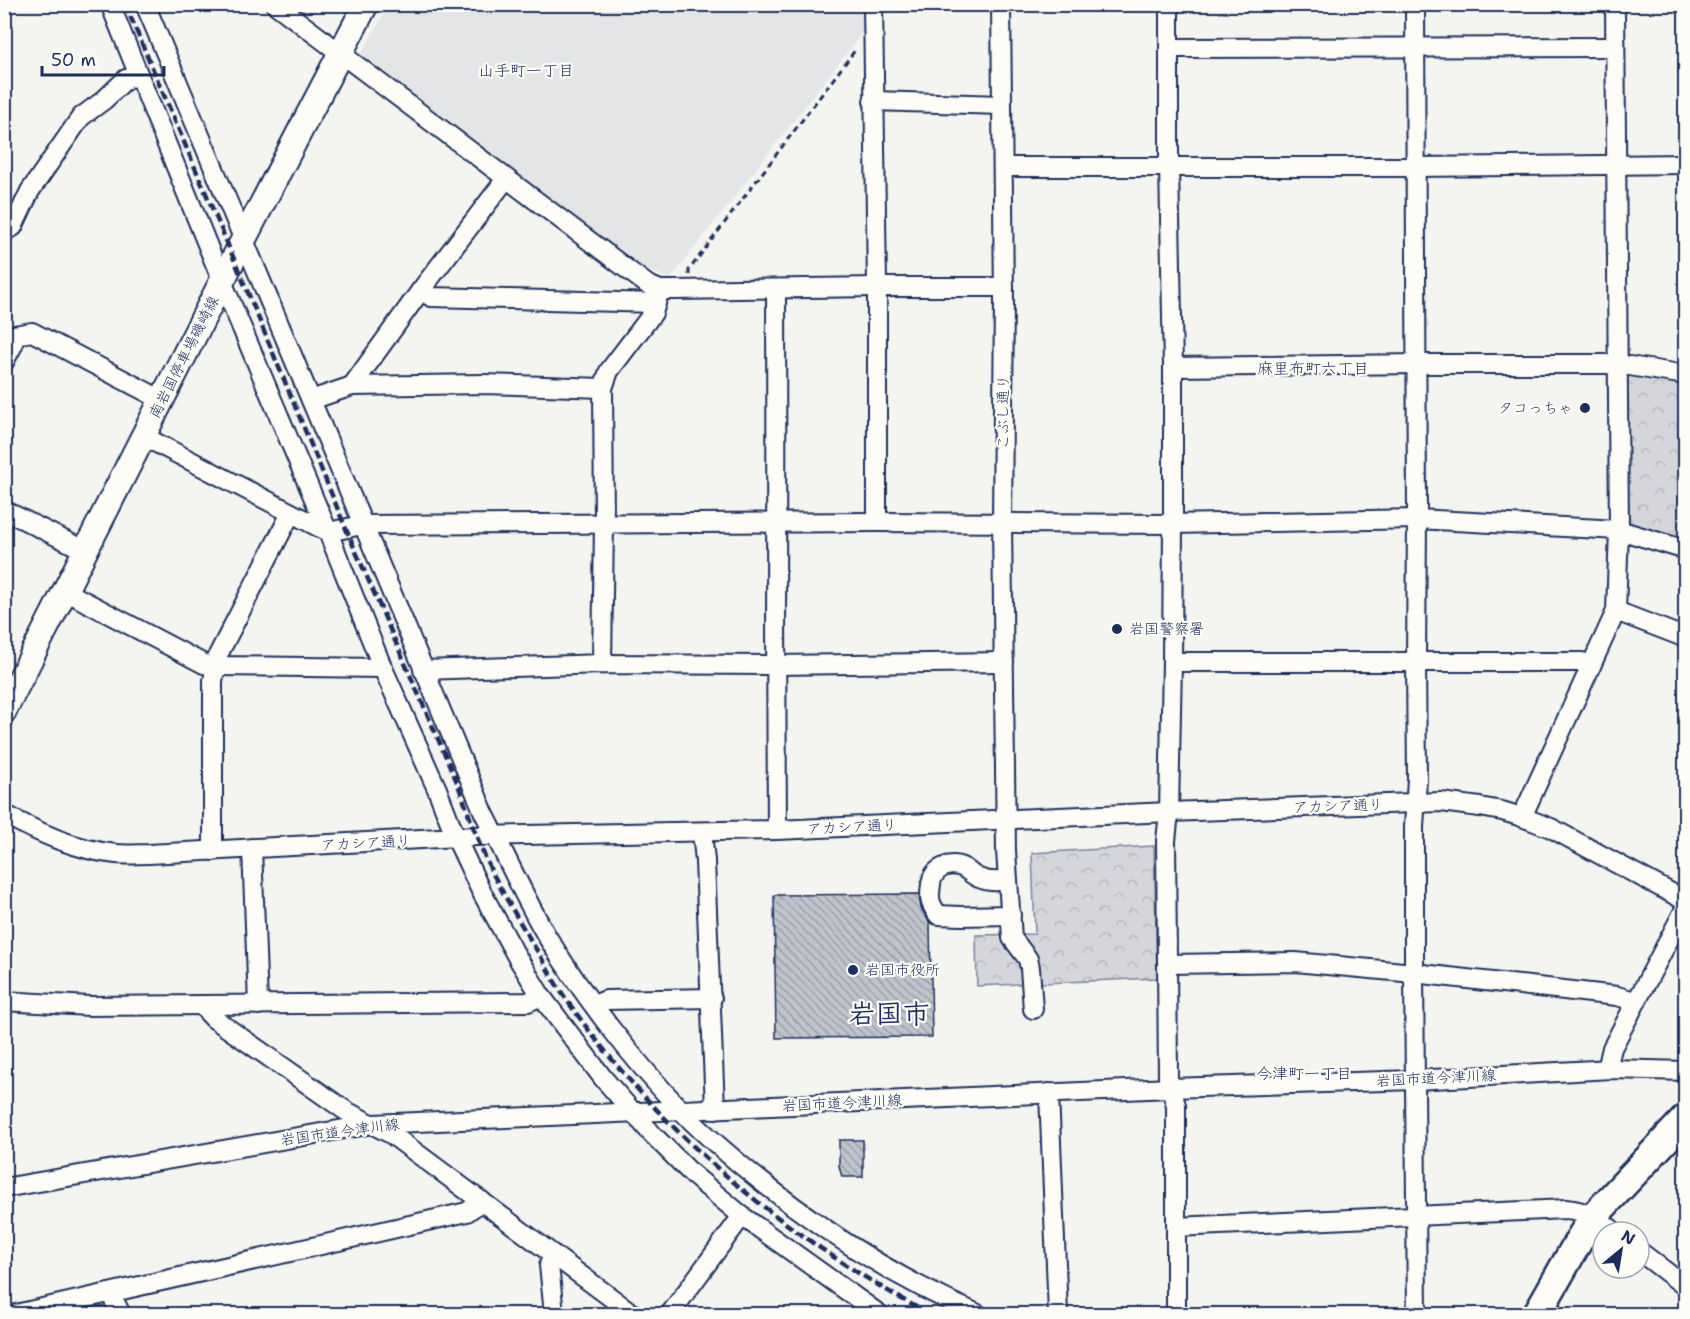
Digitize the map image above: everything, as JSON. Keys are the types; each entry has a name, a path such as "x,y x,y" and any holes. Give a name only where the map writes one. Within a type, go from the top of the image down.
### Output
{"highway":[{"path":"1607,1220 1686,1118"},
{"path":"1537,1314 1579,1240 1591,1232"}],"main road":[{"name":"南岩国停車場磯崎線","path":"4,711 222,281 366,4"}],"street":[{"path":"110,4 383,668 437,789 456,838 498,924 541,996 597,1071 631,1111 693,1175 741,1216 879,1314"},
{"path":"145,4 484,813 548,937 594,1005 626,1047 681,1110 716,1144 823,1229 885,1268 949,1302 978,1314"},
{"path":"275,4 648,285 658,296"},
{"path":"873,4 877,287 877,522"},
{"name":"こぶし通り","path":"1001,4 1004,288 1002,522 1006,820 1012,938 1028,959 1033,1009"},
{"path":"1169,4 1173,524 1169,812 1166,841 1168,1078 1176,1105 1176,1314"},
{"path":"1415,4 1417,778 1414,827 1414,1080 1417,1314"},
{"path":"1522,817 1616,611 1619,530 1615,4"},
{"path":"1170,48 1616,47"},
{"path":"4,231 13,227 30,191 81,117 104,100 126,79 139,76"},
{"path":"873,101 1002,105"},
{"path":"1003,167 1416,167 1686,164"},
{"path":"352,386 421,290 506,179"},
{"path":"421,290 431,297 658,296 689,290 877,287 1004,288"},
{"path":"776,290 777,830"},
{"path":"602,664 603,388 609,371 653,313 658,296"},
{"path":"4,362 13,345 9,334 32,332 162,400"},
{"path":"1173,367 1617,364 1686,375"},
{"path":"311,400 352,386 484,384 603,388"},
{"path":"144,436 328,532 362,525 877,522 1173,524 1417,519 1619,530 1686,550"},
{"path":"4,510 86,551"},
{"path":"213,851 213,681 218,655 291,513"},
{"path":"65,591 204,664 383,668"},
{"path":"1616,611 1686,638"},
{"path":"423,670 602,664 775,665 1004,662"},
{"path":"1172,662 1582,662 1591,666"},
{"name":"アカシア通り","path":"4,814 29,828 76,846 116,854 495,836 777,830 1441,802 1480,807 1522,817 1551,828 1686,901"},
{"path":"702,832 716,1109"},
{"path":"252,848 258,1005"},
{"path":"1008,880 994,882 978,878 965,868 957,866 941,868 932,878 930,903 938,915 1012,919"},
{"path":"1611,1069 1609,1061 1612,1048 1686,907"},
{"path":"1168,964 1294,962 1617,996 1635,1001"},
{"path":"4,1001 89,1006 258,1005 528,1002 541,996"},
{"path":"594,1005 606,1000 712,998"},
{"path":"201,1005 213,1018 346,1111 391,1134 633,1314"},
{"name":"岩国市道今津川線","path":"4,1188 373,1124 1170,1088 1414,1080 1611,1069 1686,1071"},
{"path":"1049,1094 1058,1314"},
{"path":"16,1314 467,1212 482,1201"},
{"path":"1176,1227 1566,1209 1576,1210 1596,1220"},
{"path":"670,1314 741,1216"},
{"path":"553,1255 549,1265 554,1314"},
{"path":"1651,1260 1686,1287"},
{"path":"110,1293 121,1314"}],"path":[{"path":"689,290 689,270 873,26"}],"shaded area":[{"path":"389,5 867,5 867,27 670,279 637,265 359,58"}],"green space":[{"path":"1625,374 1685,382 1685,542 1626,523"},
{"path":"1154,846 1157,978 977,986 976,935 1035,934 1032,853"}],"building":[{"name":"岩国市役所","path":"919,894 921,908 930,923 932,1037 776,1038 774,895"},
{"path":"839,1140 863,1140 863,1177 842,1177 839,1166"}],"railway":[{"path":"125,4 346,529 457,782 488,863 564,996 601,1046 640,1092 727,1177 824,1251 929,1314"}],"place":[{"name":"タコっちゃ","path":"1585,408"},
{"name":"岩国警察署","path":"1117,629"},
{"name":"岩国市役所","path":"853,970"}],"district":[{"name":"山手町一丁目","path":"526,70"},
{"name":"麻里布町六丁目","path":"1313,368"},
{"name":"岩国市","path":"889,1013"},
{"name":"今津町一丁目","path":"1304,1073"}]}
